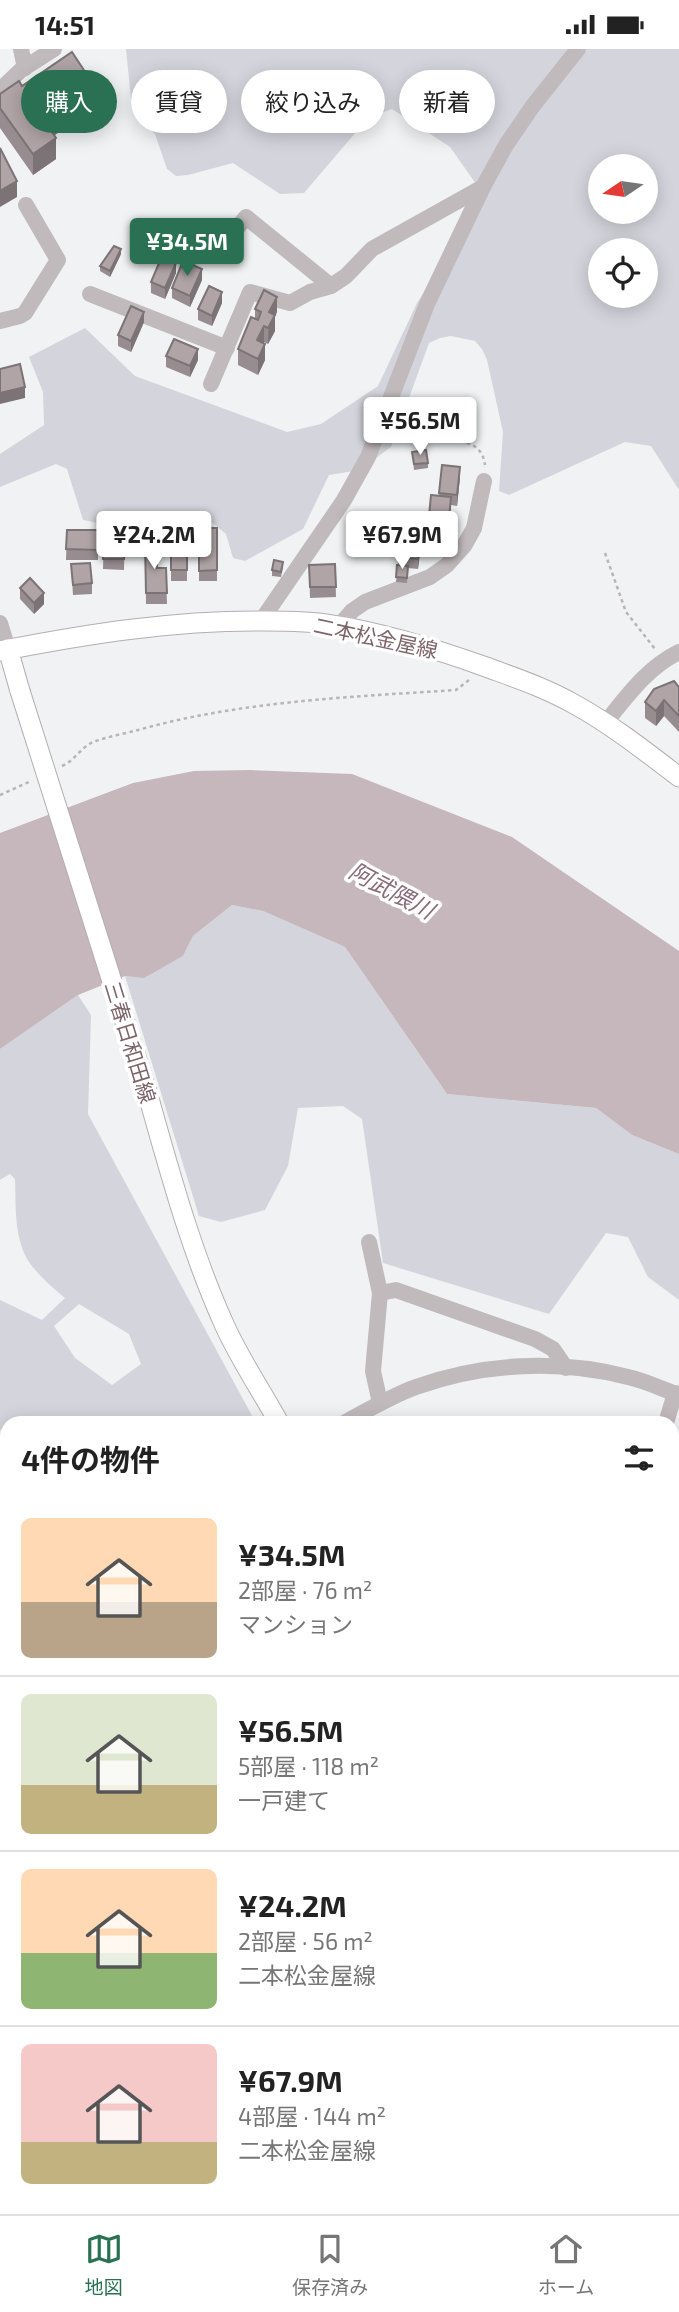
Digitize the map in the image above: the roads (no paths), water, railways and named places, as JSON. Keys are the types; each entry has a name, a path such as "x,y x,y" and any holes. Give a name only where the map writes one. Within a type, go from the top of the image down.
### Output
{"main road":[{"name":"二本松金屋線","path":"4,650 159,625 293,621 339,626 460,657 523,679 572,702 606,722 679,777"},
{"name":"三春日和田線","path":"4,650 20,691 148,1095 189,1239 225,1327 275,1416"}],"street":[{"path":"21,49 25,68"},
{"path":"0,90 25,68 54,49"},
{"path":"261,621 344,500 368,457 427,304 483,187 519,126 578,49"},
{"path":"211,384 250,292 290,303 310,292 331,286 346,276 372,249 483,187"},
{"path":"0,321 25,313 58,260 26,205"},
{"path":"220,249 246,217 331,286"},
{"path":"90,294 227,348"},
{"path":"339,626 352,611 365,602 430,577 447,565 464,546 474,528 484,481"},
{"path":"0,623 4,650"},
{"path":"606,722 645,675 672,656"},
{"path":"369,1242 380,1293 373,1371 380,1403"},
{"path":"380,1293 396,1290 535,1339 553,1349 566,1368"},
{"path":"357,1416 416,1387 505,1366 604,1371 630,1377 677,1394 669,1416"}],"water":[{"name":"阿武隈川","path":"194,771 352,774 512,837 679,951 679,1154 632,1135 596,1108 447,1094 345,947 263,911 232,905 193,936 183,956 144,978 125,976 78,995 0,1049 0,833 133,783"}]}
